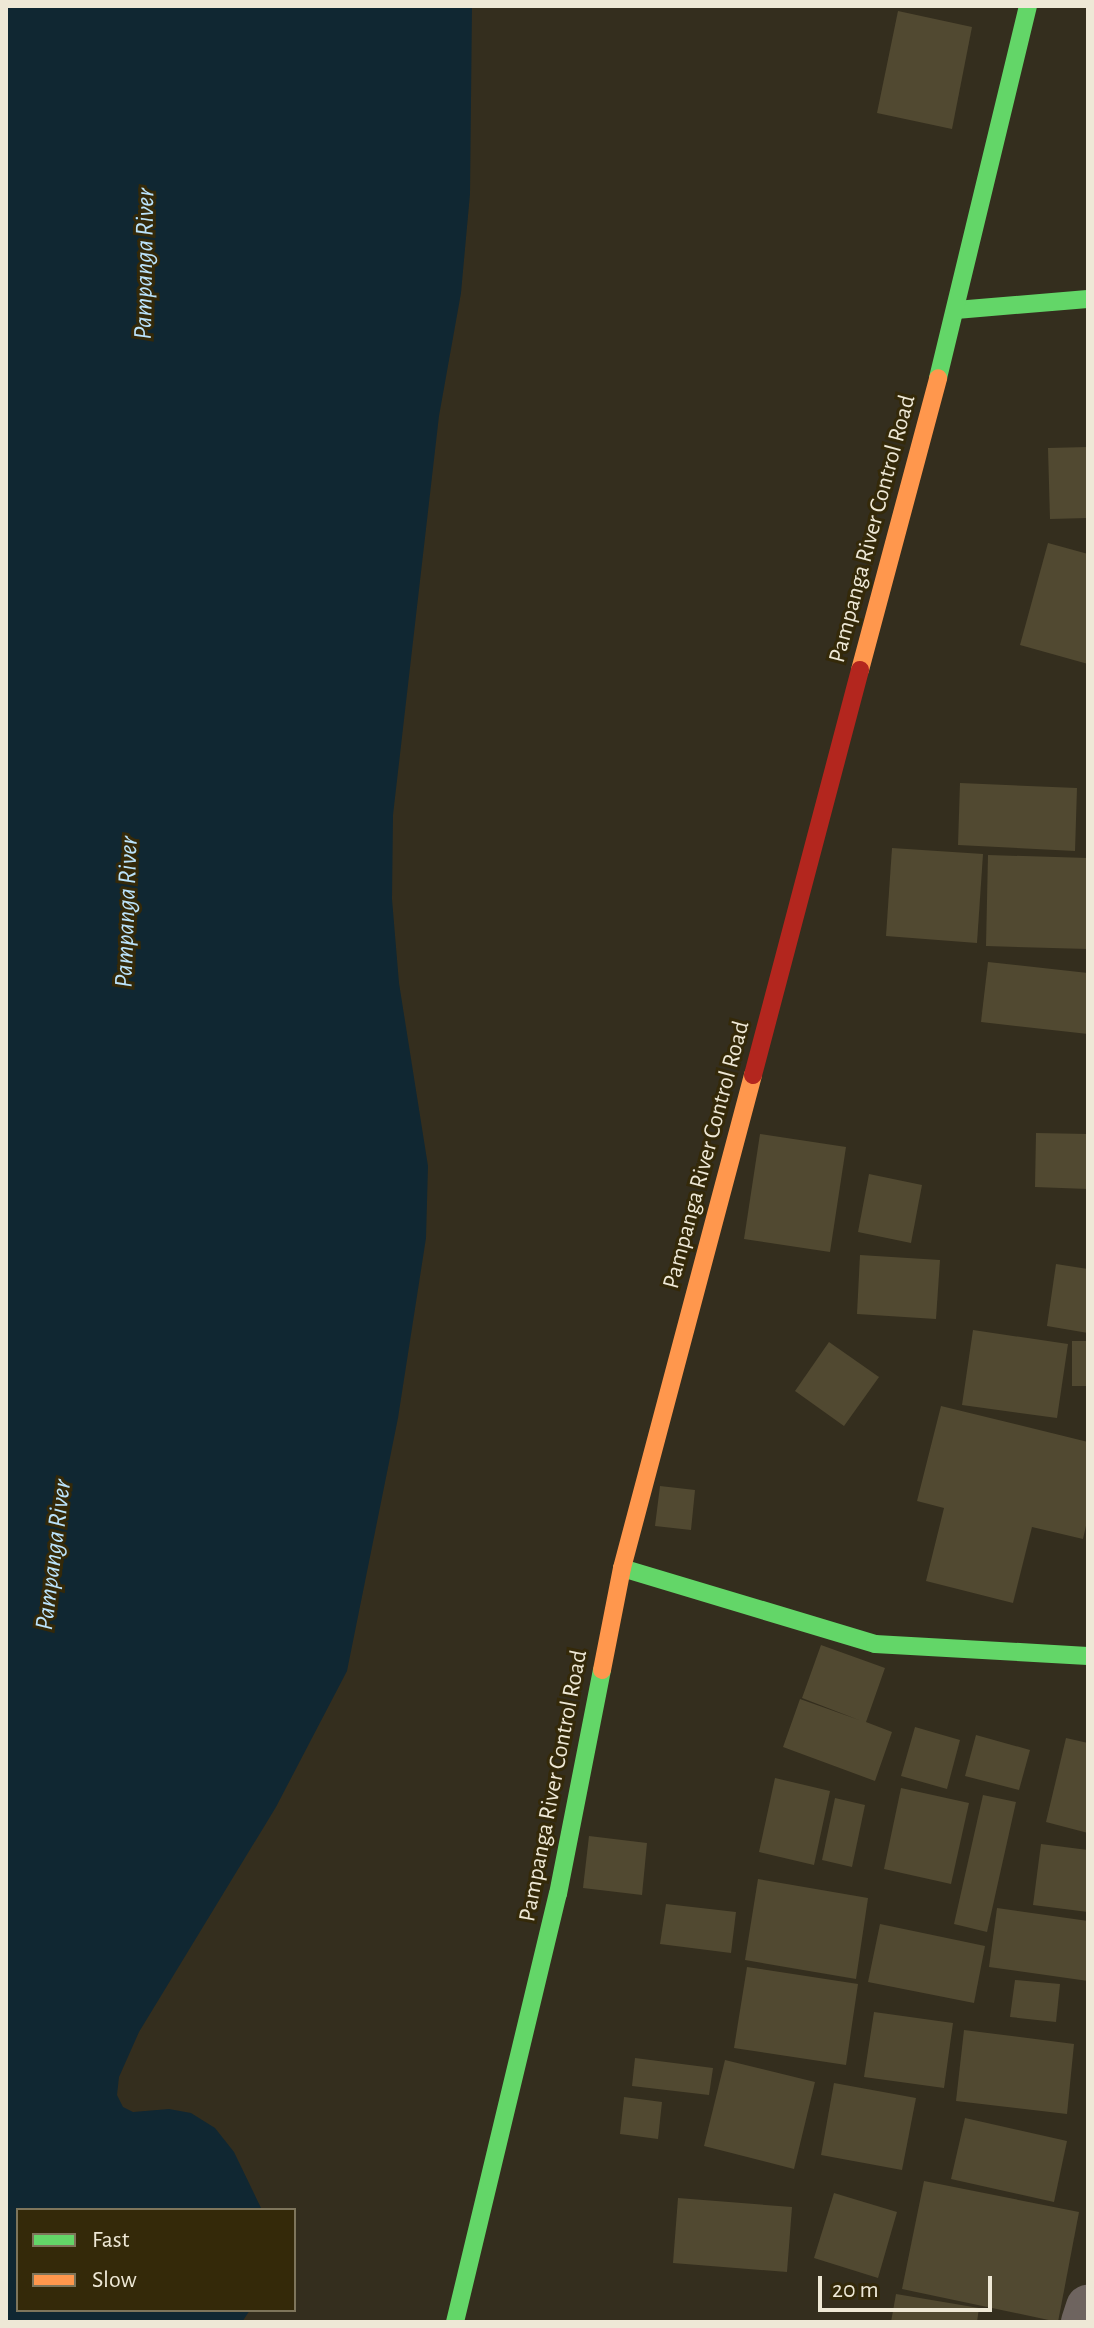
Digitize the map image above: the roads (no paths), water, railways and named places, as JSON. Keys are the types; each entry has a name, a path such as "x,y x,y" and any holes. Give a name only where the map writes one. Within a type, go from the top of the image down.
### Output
{"main road":[{"name":"Pampanga River Control Road","path":"455,2322 558,1894 622,1568 956,310 1028,6"},
{"path":"956,310 1088,299"},
{"path":"622,1568 875,1644 1088,1656"}],"street":[{"path":"1083,2322 1088,2307"}],"water":[{"name":"Pampanga River","path":"6,6 472,6 470,194 461,293 439,416 393,815 392,899 399,983 428,1166 426,1238 398,1418 347,1671 276,1807 139,2032 119,2077 117,2095 123,2107 133,2112 169,2109 191,2113 215,2128 234,2152 261,2208 16,2208 16,2312 249,2312 242,2322 6,2322"}]}
